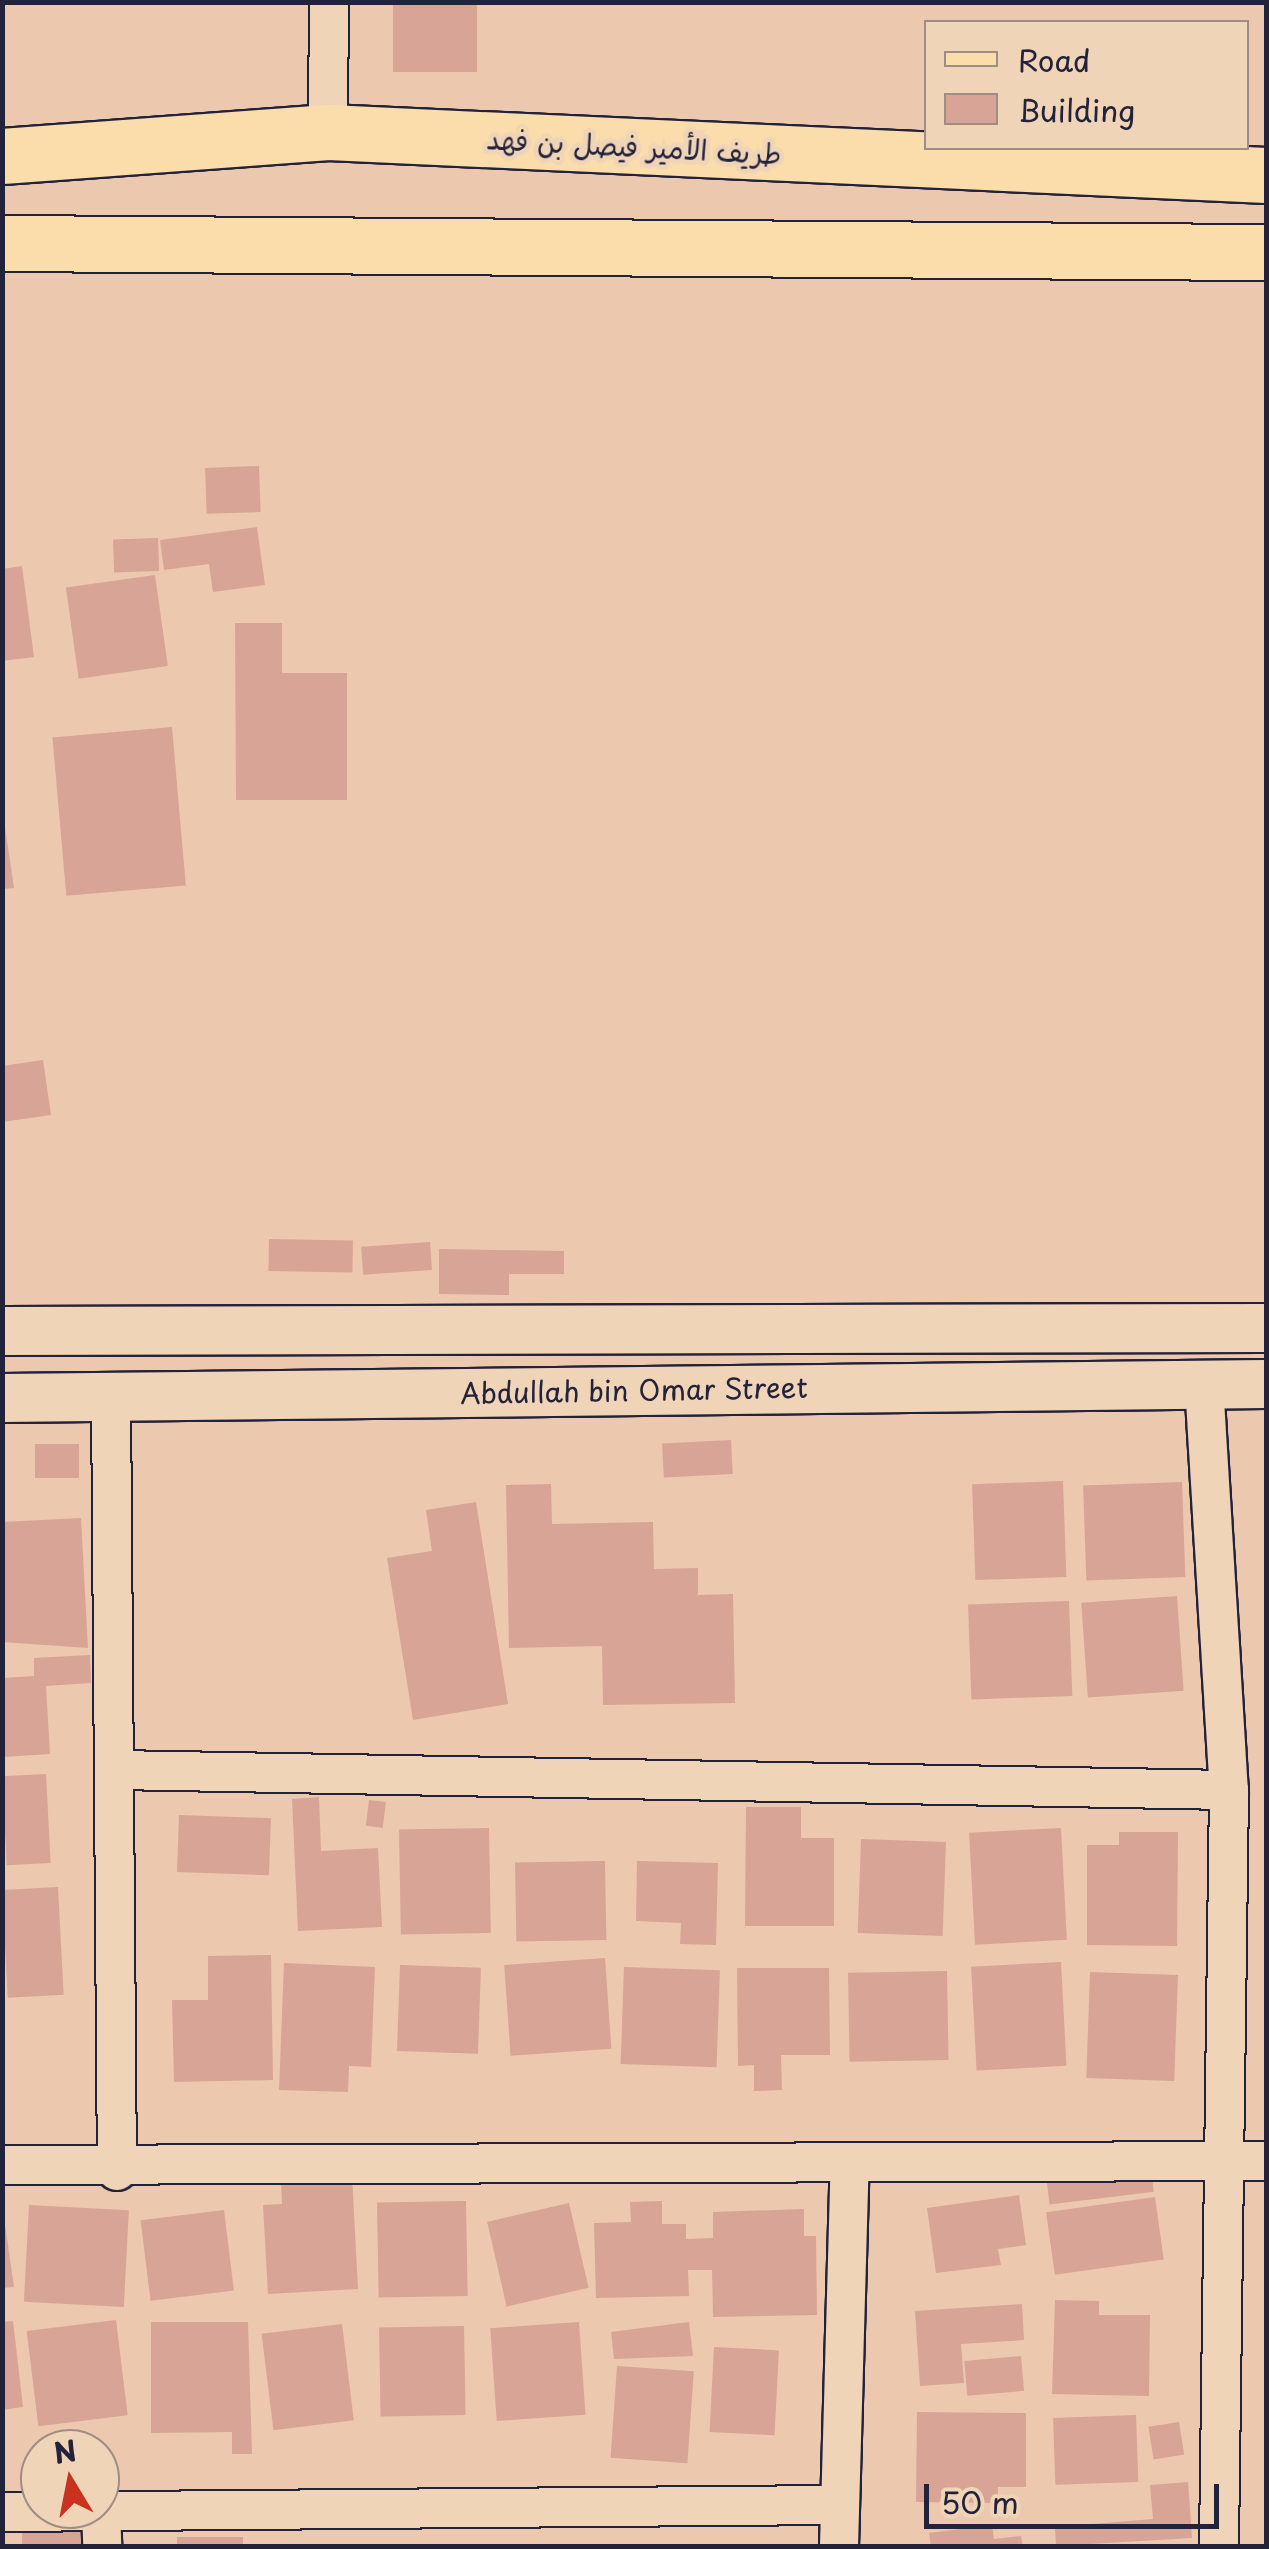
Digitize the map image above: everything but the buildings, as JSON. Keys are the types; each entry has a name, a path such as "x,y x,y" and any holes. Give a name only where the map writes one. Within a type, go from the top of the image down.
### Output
{"main road":[{"name":"طريف الأمير فيصل بن فهد","path":"2,156 328,132 1266,175"},
{"path":"2,243 1266,252"}],"street":[{"path":"328,2 328,132"},
{"name":"Abdullah bin Omar Street","path":"2,1331 1266,1328"},
{"path":"440,1330 441,1392"},
{"path":"1204,1384 1229,1790 1229,2161 1220,2546"},
{"name":"Abdullah bin Omar Street","path":"2,1398 1266,1384"},
{"path":"111,1396 118,2171"},
{"path":"116,1770 1229,1790"},
{"path":"2,2164 118,2171 1266,2161"},
{"path":"839,2546 850,2164"},
{"path":"120,2509 840,2504"}]}
